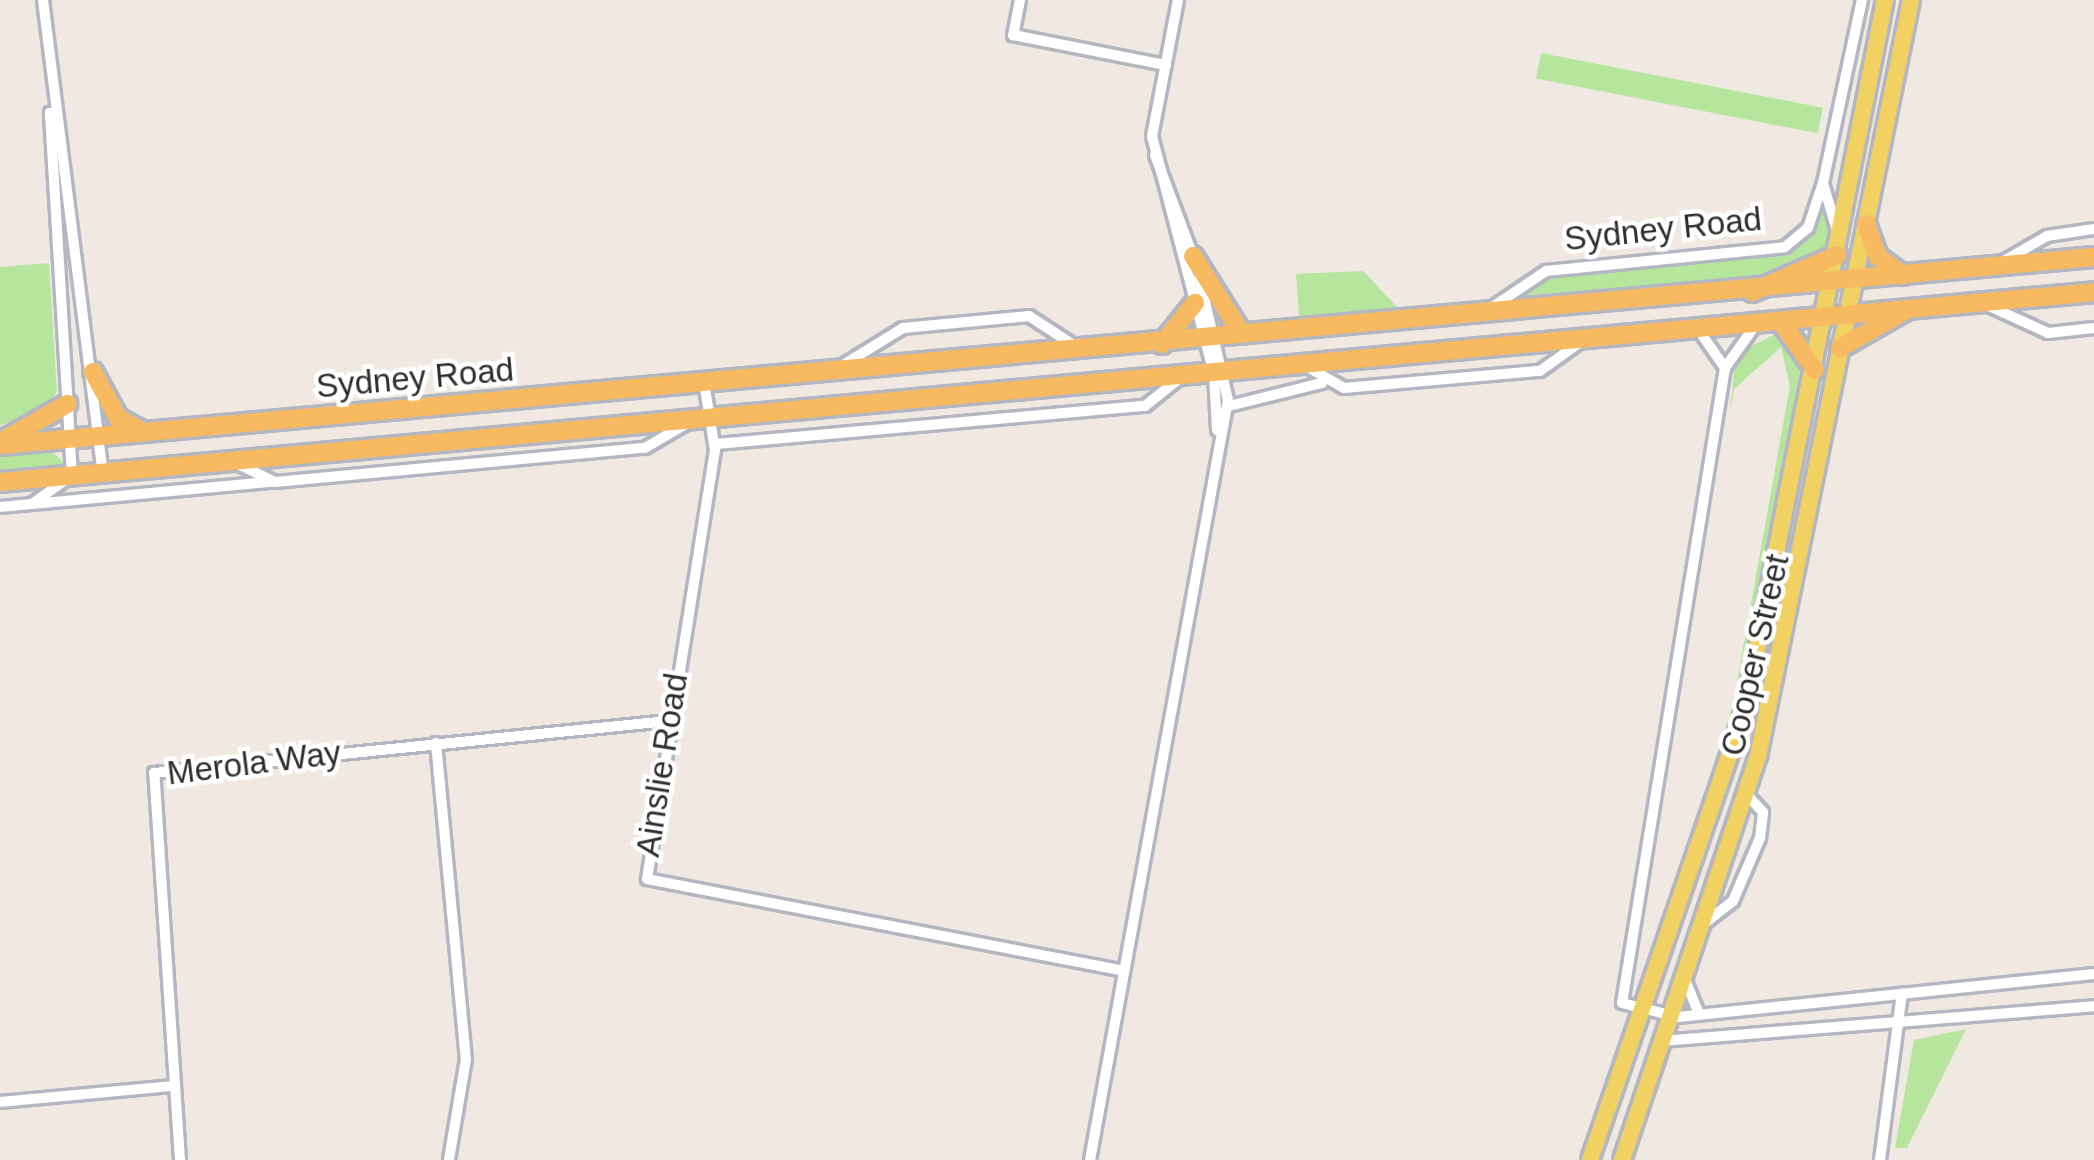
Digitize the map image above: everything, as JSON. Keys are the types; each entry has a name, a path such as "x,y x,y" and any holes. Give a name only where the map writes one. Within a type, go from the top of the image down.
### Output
{"highway":[{"path":"1866,224 1879,257 1907,277"},
{"path":"1748,295 1839,246"},
{"path":"1193,256 1242,334"},
{"name":"Sydney Road","path":"0,444 1242,334 1748,295 2094,257"},
{"name":"Sydney Road","path":"0,482 222,457 1579,344 2094,292"},
{"path":"1162,344 1195,303"},
{"path":"1840,347 1906,310"},
{"path":"1781,323 1815,370"},
{"path":"93,372 118,418 143,432"},
{"path":"0,444 67,404"}],"main road":[{"name":"Cooper Street","path":"1622,1160 1636,1096 1748,796 1759,752 1815,370 1886,0"},
{"name":"Cooper Street","path":"1590,1160 1652,966 1734,756 1840,347 1911,0"},
{"path":"1734,756 1759,752"},
{"path":"1717,809 1748,796"},
{"path":"1652,966 1684,967"},
{"path":"1605,1105 1636,1096"}],"street":[{"path":"43,0 51,104 50,201 72,475"},
{"path":"1021,0 1013,35 1166,65"},
{"path":"1178,0 1155,155 1195,303 1211,339"},
{"name":"Sydney Road","path":"1484,314 1546,272 1785,247 1808,228 1823,183 1862,0"},
{"path":"51,104 73,199 102,469"},
{"path":"1090,1160 1226,408 1193,256 1155,155"},
{"path":"1823,183 1839,246"},
{"path":"50,201 73,199"},
{"path":"1994,267 2047,236 2094,229"},
{"path":"1982,302 2048,333 2094,328"},
{"path":"836,371 892,331 1007,318 1042,319 1081,350"},
{"path":"1757,326 1726,368 1618,984 1636,1011 1663,1018 2094,974"},
{"path":"1700,332 1726,368"},
{"name":"Sydney Road","path":"1226,408 1322,383 1540,371 1579,344"},
{"path":"1304,365 1322,383"},
{"path":"1218,440 1221,373"},
{"name":"Sydney Road","path":"716,444 1145,406 1183,376"},
{"name":"Ainslie Road","path":"704,382 704,418 716,444 644,862 654,887 1123,971"},
{"name":"Sydney Road","path":"0,507 645,448 704,418"},
{"path":"222,457 275,482"},
{"name":"Sydney Road","path":"32,504 72,475"},
{"name":"Merola Way","path":"180,1160 154,773 668,721"},
{"path":"436,742 466,1059 449,1160"},
{"path":"1684,967 1700,1015"},
{"path":"1880,1160 1903,1025 1902,993"},
{"path":"1654,1046 2094,1006"},
{"path":"0,1102 174,1086"}],"green space":[{"path":"1541,53 1823,108 1818,133 1536,79"},
{"path":"1821,199 1833,243 1821,259 1758,279 1506,302 1546,276 1779,255 1812,233"},
{"path":"49,263 57,392 37,416 0,425 0,267"},
{"path":"1363,271 1401,311 1299,316 1296,274"},
{"path":"1781,331 1802,357 1773,529 1741,695 1686,869 1678,875 1733,704 1790,386 1781,347 1734,389 1730,414 1736,354"},
{"path":"53,452 65,464 0,475 0,456"},
{"path":"1966,1029 1907,1148 1895,1148 1914,1040"}]}
